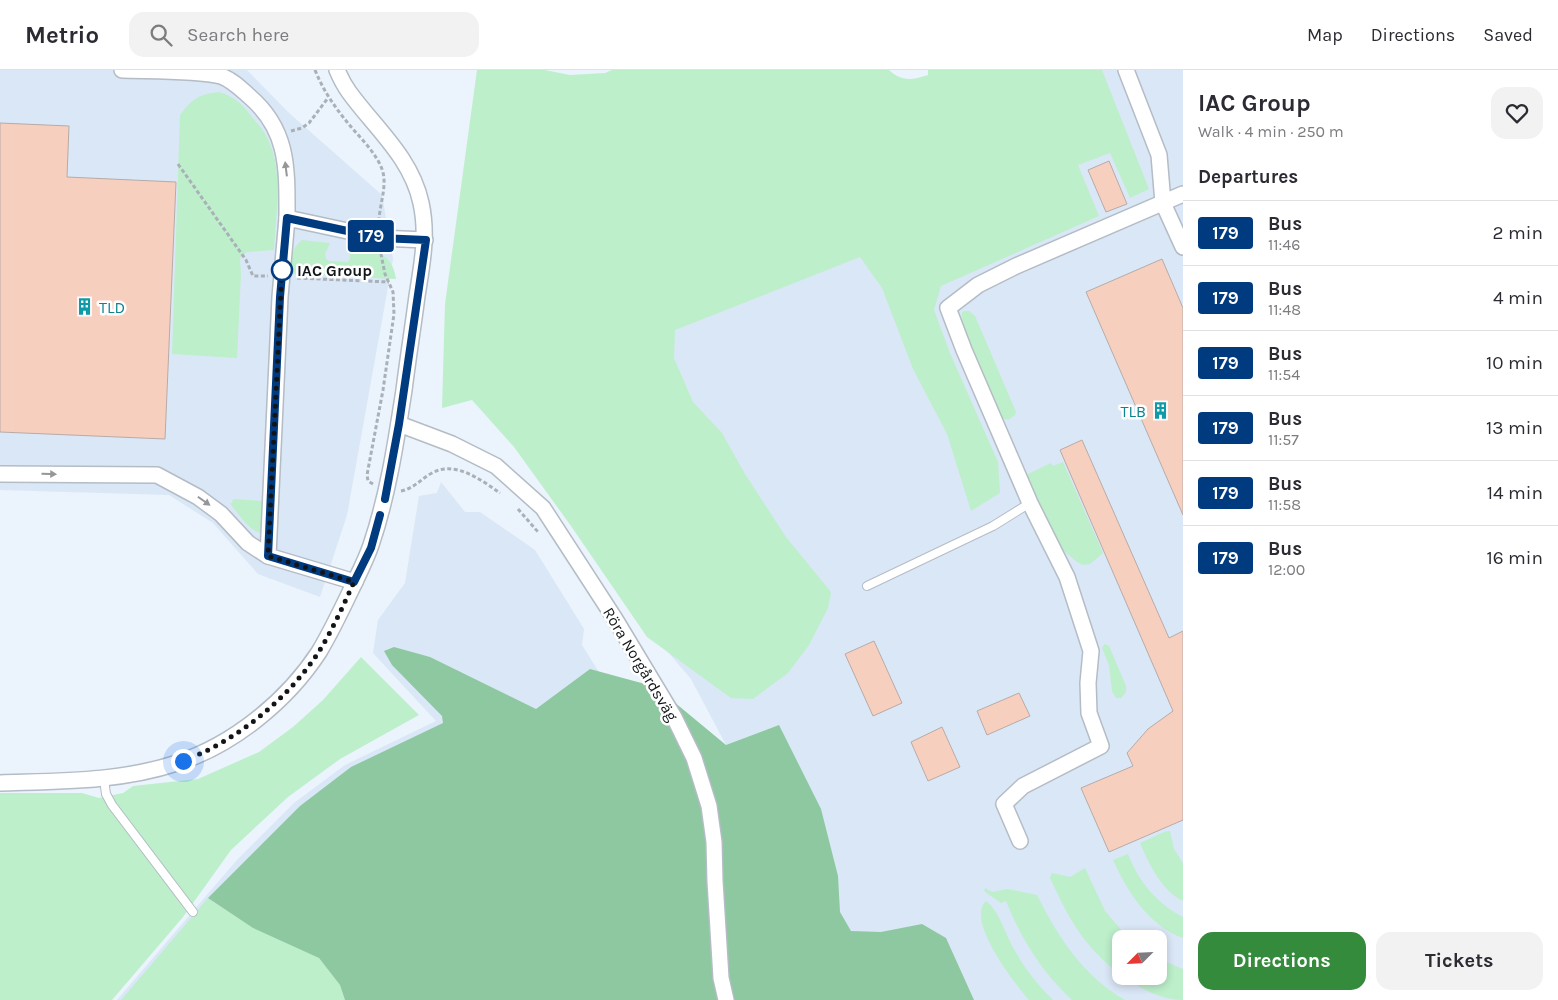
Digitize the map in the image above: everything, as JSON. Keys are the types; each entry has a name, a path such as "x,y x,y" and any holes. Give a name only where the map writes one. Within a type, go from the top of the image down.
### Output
{"street":[{"path":"122,70 192,71 220,76 235,84 262,107 279,135 287,170 287,218 280,297 268,556"},
{"path":"0,783 104,779 153,770 190,758 224,741 255,720 289,689 313,659 329,634 371,548 387,487 399,424 426,240 421,202 410,171 383,132 348,91 337,70"},
{"path":"1126,70 1159,155 1164,203 1183,247"},
{"path":"1020,841 1004,804 1023,786 1101,746 1088,713 1091,651 1067,577 1030,503 964,350 948,308 978,285 1016,266 1183,194"},
{"path":"287,218 380,238 426,240"},
{"name":"Röra Norgårdsväg","path":"399,424 452,444 496,466 543,508 615,619 674,717 694,758 709,806 714,842 721,978 726,1000"},
{"path":"0,474 157,475 198,497 221,514 248,543 268,556 354,582"}],"lane":[{"path":"867,586 993,526 1030,503"},
{"path":"104,779 106,794 112,805 193,912"}],"path":[{"path":"315,70 328,98 372,152 382,169 384,186 379,214 380,238 383,267 393,292 394,314 383,390 367,476"},
{"path":"279,135 306,125 328,98"},
{"path":"387,487 402,491 409,489 432,473 451,469 481,480 501,494"},
{"path":"512,504 524,515 539,534"}],"shaded area":[{"path":"0,70 247,70 289,113 382,195 393,259 347,515 320,597 258,574 213,523 169,495 0,490"},
{"path":"1041,70 1183,70 1183,1000 747,1000 734,760 691,679 656,638 535,459 447,362"},
{"path":"441,482 465,512 480,512 535,550 584,629 582,645 605,682 690,1000 117,1000 236,861 294,803 345,765 436,721 373,653 378,620 405,583 419,496 437,493"}],"green space":[{"path":"477,70 545,70 570,75 605,73 612,70 889,70 898,77 908,79 928,75 928,70 1102,70 1149,189 1130,198 1110,153 1078,165 1099,216 941,286 934,310 950,353 998,462 1000,493 971,511 947,434 913,369 882,288 860,257 675,330 674,358 693,402 722,433 745,474 786,537 831,592 828,608 809,645 788,673 753,699 731,698 647,637 514,447 472,400 442,408 445,304"},
{"path":"219,92 238,102 263,130 271,145 277,174 278,190 274,250 247,252 240,258 237,358 172,354 180,115 196,98"},
{"path":"302,240 330,243 325,254 326,259 329,261 348,262 350,259 349,246 373,251 385,257 390,263 396,279 294,274 289,268 290,260 292,252"},
{"path":"969,311 975,316 1016,412 1008,420 1001,418 961,325 962,312"},
{"path":"1063,462 1103,553 1090,564 1083,565 1077,562 1057,545 1026,475 1051,463 1053,466"},
{"path":"233,499 263,501 262,534 253,529 240,517 230,503 232,503"},
{"path":"1105,644 1109,646 1126,686 1126,692 1121,698 1116,698 1112,691 1109,665 1102,648"},
{"path":"394,647 430,657 536,709 590,669 656,687 726,745 779,725 821,809 838,876 840,912 851,931 881,932 922,924 946,938 974,1000 345,1000 340,985 319,958 253,928 208,898 300,806 351,767 443,723 442,716 392,665 384,651"},
{"path":"361,657 419,715 340,759 288,797 231,850 183,917 112,1000 0,1000 0,793 82,793 99,798 123,793 133,786 198,779 259,752 293,727 323,700"},
{"path":"1170,831 1174,849 1183,863 1183,901 1169,891 1157,876 1140,843"},
{"path":"1128,854 1143,883 1165,905 1183,917 1183,938 1160,925 1140,906 1125,884 1113,860"},
{"path":"1085,868 1105,911 1121,930 1112,930 1112,967 1087,943 1064,907 1050,878 1052,873 1070,877"},
{"path":"985,888 992,892 1008,889 1037,895 1054,926 1073,954 1096,979 1125,1000 1072,1000 1051,978 1033,954 1018,929 1006,901 1001,903 984,891"},
{"path":"208,898 253,928 319,958 340,985 345,1000 121,1000"},
{"path":"986,901 995,910 1023,964 1053,1000 1029,1000 1004,967 994,952 982,922 981,910"},
{"path":"1168,963 1183,969 1183,1000 1175,1000 1151,993 1137,985 1168,985"}],"building":[{"name":"TLD","path":"0,123 69,126 67,177 176,182 165,439 0,432"},
{"path":"1109,161 1127,204 1106,212 1088,170"},
{"name":"TLB","path":"1162,259 1183,308 1183,515 1086,292"},
{"path":"1082,440 1169,638 1183,631 1183,820 1109,852 1081,788 1133,766 1127,753 1148,729 1173,711 1060,450"},
{"path":"874,641 902,703 873,716 845,654"},
{"path":"1019,693 1030,716 987,735 977,711"},
{"path":"942,727 960,767 928,781 911,742"}],"bus line":[{"name":"179","path":"380,515 371,548 354,582 268,556 280,297 287,218 380,238 426,240 399,424 385,499"}],"place":[{"name":"IAC Group","path":"282,270"},
{"name":"TLD","path":"85,307"},
{"name":"TLB","path":"1160,411"}],"route":[{"path":"183,761 197,756 236,734 260,716 289,689 318,653 334,625 354,582 268,556 282,270"}]}
